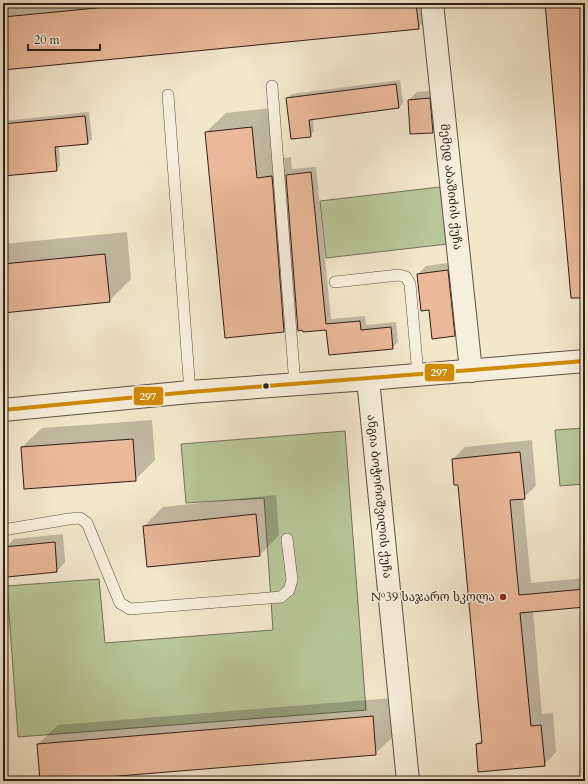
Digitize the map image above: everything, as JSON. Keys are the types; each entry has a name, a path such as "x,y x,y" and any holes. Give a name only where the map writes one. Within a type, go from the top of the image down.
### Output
{"street":[{"name":"მემედ აბაშიძის ქუჩა","path":"432,3 471,371"},
{"path":"3,410 190,392 368,380 585,361"},
{"name":"ანგია ბოჭორიშვილის ქუჩა","path":"368,380 408,781"}],"lane":[{"path":"272,86 295,385"},
{"path":"168,95 190,392"},
{"path":"335,282 399,276 406,277 410,284 418,375"},
{"path":"3,530 80,518 87,523 120,603 130,609 281,597 289,590 292,580 287,539"}],"green space":[{"path":"440,187 447,244 326,258 320,201"},
{"path":"585,428 585,484 560,486 555,430"},
{"path":"345,431 366,710 18,737 7,586 99,579 105,643 273,630 264,498 186,503 181,444"}],"building":[{"path":"149,3 416,3 419,29 3,70 3,17"},
{"path":"545,3 585,3 585,298 571,298"},
{"path":"396,84 399,108 309,120 311,137 291,139 286,98"},
{"path":"430,98 433,133 410,134 408,100"},
{"path":"85,116 88,144 55,147 57,171 3,176 3,124"},
{"path":"252,127 257,178 272,176 284,332 225,338 205,132"},
{"path":"311,172 326,324 360,321 361,330 391,327 393,349 329,355 326,330 298,331 286,175"},
{"path":"105,254 110,302 3,313 3,264"},
{"path":"448,270 455,336 432,339 429,310 421,311 417,274"},
{"path":"133,439 136,481 24,489 21,447"},
{"path":"520,452 525,499 510,500 519,595 585,589 585,607 520,613 531,726 541,725 545,766 478,772 476,744 482,743 458,485 454,485 452,459"},
{"path":"256,514 260,556 147,567 143,526"},
{"path":"55,542 57,572 7,577 4,547"},
{"path":"373,716 376,755 57,781 40,781 37,744"}],"transit line":[{"name":"297","path":"3,410 190,392 585,361"}],"place":[{"name":"№39 საჯარო სკოლა","path":"503,597"}]}
